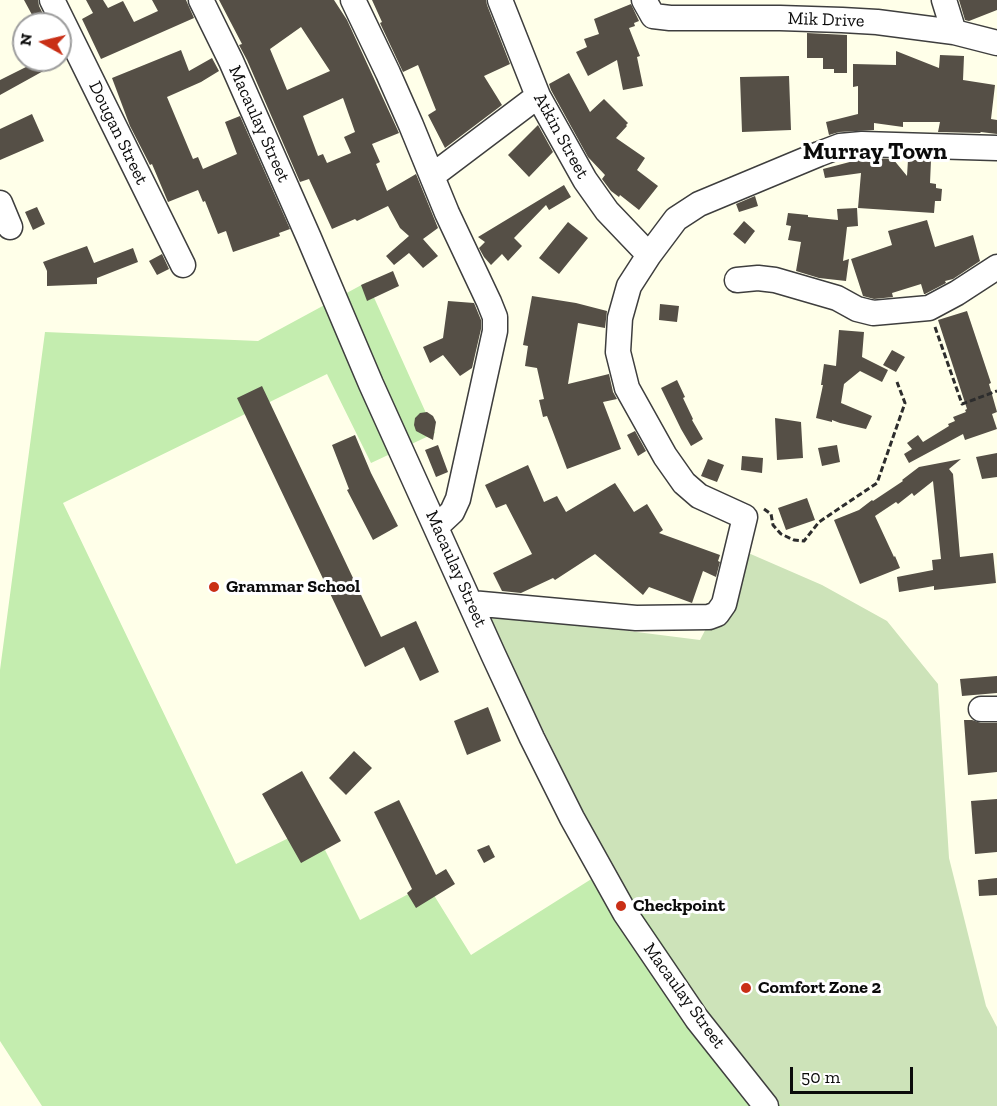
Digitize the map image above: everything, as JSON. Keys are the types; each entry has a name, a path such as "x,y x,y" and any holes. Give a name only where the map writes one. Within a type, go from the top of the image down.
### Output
{"street":[{"name":"Dougan Street","path":"52,0 183,265"},
{"name":"Macaulay Street","path":"201,0 236,71 371,384 572,818 625,913 697,1019 766,1106"},
{"path":"353,0 411,125 447,213 495,317 495,331 458,499 452,512 436,526"},
{"name":"Atkin Street","path":"500,0 538,96 585,180 607,211 649,255"},
{"path":"944,0 954,32"},
{"name":"Mik Drive","path":"649,8 670,18 776,9 954,32 997,43"},
{"path":"432,176 538,96"},
{"path":"471,603 636,618 709,617 717,614 724,604 746,517 699,496 684,483 665,456 627,388 618,352 620,318 629,286 676,219 699,204 840,146 862,144 997,148"},
{"path":"0,203 10,226"},
{"path":"737,280 758,278 775,280 837,298 857,309 873,313 929,308 997,267"}],"path":[{"path":"929,308 962,404 997,391"},
{"path":"746,517 757,506 771,514 773,525 781,534 794,540 804,541 819,522 877,483 905,403 897,382"}],"green space":[{"path":"367,282 435,433 371,463 327,374 63,503 236,864 313,826 360,920 427,884 471,955 631,854 795,1106 42,1106 0,1041 0,670 45,332 258,341"},
{"path":"746,552 822,585 887,621 938,684 949,858 986,1006 997,1027 997,1106 782,1106 729,1045 604,854 486,613 700,640"}],"building":[{"path":"24,0 38,0 42,12 30,12"},
{"path":"86,0 103,0 108,8 123,1 134,22 158,11 152,0 186,0 194,18 101,59 82,19 93,13"},
{"path":"219,0 334,0 347,20 399,133 372,144 380,162 376,164 387,191 416,174 438,228 423,239 438,256 423,268 409,253 394,265 386,256 409,236 400,228 388,206 357,221 355,219 332,229 309,179 300,182 239,45 242,44","holes":["301,27 330,71 287,90 270,49","343,98 355,132 344,137 351,153 327,163 323,154 318,156 303,116"]},
{"path":"372,0 486,0 510,64 484,76 502,105 445,148 428,115 436,110 418,65 403,72"},
{"path":"959,0 997,0 997,10 969,21 965,20"},
{"path":"631,4 639,21 634,23 635,26 629,28 640,56 637,57 643,86 623,90 617,60 588,76 576,52 587,47 584,39 599,34 594,19"},
{"path":"807,33 847,35 847,73 834,73 834,69 823,69 823,58 807,58"},
{"path":"181,50 189,71 212,58 219,71 167,97 193,159 198,157 203,169 237,154 225,122 240,116 290,229 279,233 280,236 233,252 226,231 218,234 205,201 203,202 198,190 168,202 152,164 150,165 130,126 112,78"},
{"path":"896,51 939,68 940,55 964,56 963,80 995,85 991,119 997,120 997,134 938,132 940,122 903,122 903,127 874,123 874,130 839,132 829,135 826,122 858,114 858,86 853,87 853,64 896,65"},
{"path":"16,72 42,72 0,95 0,80"},
{"path":"569,73 590,112 604,99 628,123 616,138 645,158 637,170 658,186 639,210 611,191 602,179 605,175 588,157 551,90 549,84"},
{"path":"789,76 791,130 742,132 740,77"},
{"path":"32,114 44,141 0,160 0,129"},
{"path":"538,125 553,152 529,177 508,155"},
{"path":"865,158 893,159 907,176 908,160 931,160 930,183 942,189 941,201 935,201 934,213 858,208 861,173 825,178 823,169"},
{"path":"564,185 571,197 549,210 546,205 514,238 522,246 508,261 502,254 491,265 479,248 485,242 478,237"},
{"path":"755,196 758,206 739,212 736,204"},
{"path":"37,207 45,224 33,230 25,212"},
{"path":"857,208 858,226 847,227 843,261 849,259 846,281 819,278 796,271 801,242 788,240 791,226 786,225 788,213 838,220 837,209"},
{"path":"927,220 935,247 973,235 980,261 925,294 921,284 892,293 893,297 874,299 863,296 851,259 892,245 888,231"},
{"path":"744,221 755,231 745,244 733,234"},
{"path":"568,222 588,238 559,274 539,258"},
{"path":"87,246 94,263 133,248 138,262 97,278 97,284 47,286 47,271 43,262"},
{"path":"162,254 169,269 157,275 149,261"},
{"path":"393,271 399,286 367,301 361,285"},
{"path":"532,296 607,311 605,328 578,323 568,384 609,374 617,399 603,402 621,449 567,469 547,416 543,417 539,400 544,399 537,368 525,366 528,346 523,345"},
{"path":"448,301 474,303 481,320 472,368 460,376 443,355 430,363 423,347 443,338"},
{"path":"660,304 679,306 677,322 659,320"},
{"path":"967,311 991,383 989,384 997,412 992,414 997,429 965,440 963,434 909,463 904,454 912,449 907,443 918,435 923,442 955,421 953,417 966,412 967,409 938,320"},
{"path":"839,330 864,332 862,357 888,370 882,382 860,371 844,384 841,403 872,416 866,429 816,418 823,385 821,385 824,364 836,366"},
{"path":"892,350 905,357 896,372 883,365"},
{"path":"677,380 692,420 703,439 691,446 661,388"},
{"path":"262,386 381,637 416,621 439,672 420,681 404,647 365,667 237,398"},
{"path":"427,412 436,422 433,440 416,431 414,425 415,418 420,413"},
{"path":"775,418 801,422 803,458 777,460"},
{"path":"635,431 646,451 638,456 627,435"},
{"path":"355,435 398,526 373,540 347,490 349,489 332,445"},
{"path":"438,445 448,472 436,477 425,450"},
{"path":"837,445 840,462 822,466 818,448"},
{"path":"997,453 997,477 982,479 976,457"},
{"path":"742,456 763,458 762,473 741,470"},
{"path":"708,459 724,465 717,482 701,476"},
{"path":"961,459 949,469 953,474 960,557 993,553 996,583 934,590 934,586 899,592 897,577 933,570 932,560 941,559 933,481 914,496 912,493 898,504 896,502 875,516 900,568 860,584 834,520 859,510 903,481 919,467"},
{"path":"528,465 544,502 557,496 566,512 615,483 634,512 647,504 663,530 659,533 720,555 716,577 703,571 692,603 649,587 643,595 595,554 555,580 553,578 521,593 502,591 493,573 532,554 506,504 496,508 485,485"},
{"path":"807,498 815,520 786,530 778,508"},
{"path":"997,676 997,693 962,696 960,679"},
{"path":"488,707 501,741 467,755 454,721"},
{"path":"964,720 997,723 997,772 968,775"},
{"path":"354,751 372,768 346,795 329,778"},
{"path":"302,771 341,841 301,863 262,794"},
{"path":"997,799 997,852 975,854 971,801"},
{"path":"399,800 436,875 446,869 455,884 416,908 407,893 412,889 374,812"},
{"path":"489,845 495,857 484,863 477,850"},
{"path":"997,878 997,895 979,896 978,880"}],"place":[{"name":"Grammar School","path":"214,587"},
{"name":"Checkpoint","path":"621,906"},
{"name":"Comfort Zone 2","path":"746,988"}],"district":[{"name":"Murray Town","path":"875,152"}]}
